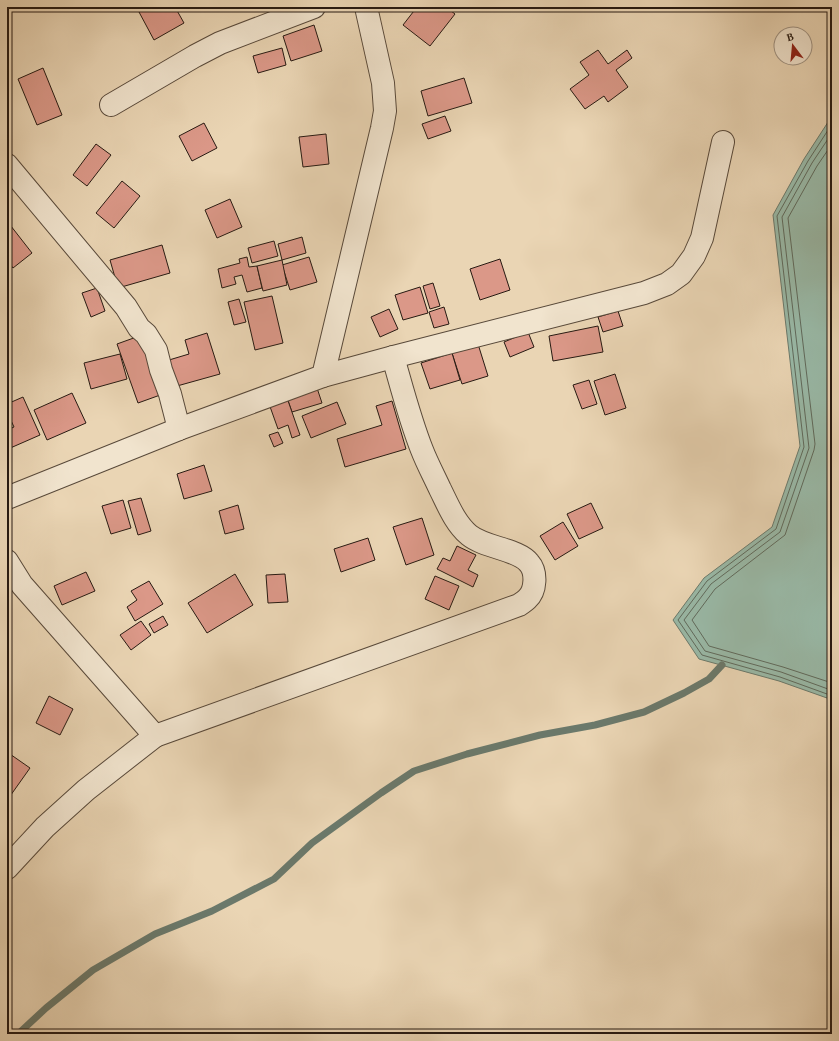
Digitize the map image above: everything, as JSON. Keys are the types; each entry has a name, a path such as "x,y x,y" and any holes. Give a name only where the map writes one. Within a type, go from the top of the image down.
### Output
{"street":[{"path":"111,105 220,43 314,7"},
{"path":"323,376 385,110 383,83 366,7"},
{"path":"7,498 179,428 323,376 644,293 667,284 681,274 694,256 702,238 723,142"},
{"path":"7,165 126,307 139,328 146,334 156,350 179,428"},
{"path":"7,868 45,827 86,790 155,736 519,605 527,599 534,583 534,573 530,564 523,556 488,545 470,536 450,510 423,452 408,411 393,357"},
{"path":"7,561 22,585 155,736"}],"water":[{"path":"832,116 832,698 827,698 779,681 699,659 673,620 704,578 772,527 800,446 773,215 804,159"}],"building":[{"path":"148,7 175,7 184,23 154,40 139,12"},
{"path":"417,7 446,7 455,14 430,46 403,25"},
{"path":"314,25 322,51 291,61 283,36"},
{"path":"282,48 286,65 258,73 253,56"},
{"path":"598,50 608,64 627,50 632,58 616,70 628,87 608,102 604,96 585,109 570,89 589,75 580,62"},
{"path":"43,68 62,115 37,125 18,79"},
{"path":"464,78 472,103 428,116 421,91"},
{"path":"445,116 451,131 428,139 422,124"},
{"path":"204,123 217,148 192,161 179,136"},
{"path":"326,134 329,164 303,167 299,137"},
{"path":"96,144 111,155 87,186 73,175"},
{"path":"122,181 140,196 114,228 96,213"},
{"path":"230,199 242,227 217,238 205,210"},
{"path":"7,221 32,253 13,268 7,260"},
{"path":"302,237 306,253 282,260 278,244"},
{"path":"274,241 278,256 252,263 248,248"},
{"path":"162,245 170,273 118,288 110,260"},
{"path":"247,257 249,267 257,266 262,288 247,292 242,275 234,277 236,284 222,288 218,269 240,263 239,259"},
{"path":"309,257 317,282 290,290 282,265"},
{"path":"500,259 510,290 480,300 470,269"},
{"path":"282,260 287,285 263,291 257,266"},
{"path":"433,283 440,306 430,309 423,286"},
{"path":"420,287 428,313 403,320 395,295"},
{"path":"97,288 105,311 91,317 82,293"},
{"path":"272,296 283,343 255,350 244,302"},
{"path":"239,299 246,322 234,325 228,302"},
{"path":"444,307 449,324 434,328 429,312"},
{"path":"389,309 398,329 380,337 371,317"},
{"path":"618,311 623,326 603,332 598,317"},
{"path":"598,326 603,352 553,361 549,336"},
{"path":"528,332 534,347 510,357 504,342"},
{"path":"207,333 220,374 177,386 169,360 189,354 185,340"},
{"path":"142,335 163,394 138,403 117,344"},
{"path":"478,344 488,376 462,384 452,353"},
{"path":"452,353 460,380 430,389 421,363"},
{"path":"120,354 127,379 91,389 84,363"},
{"path":"615,374 626,408 605,415 594,381"},
{"path":"589,380 597,404 582,409 573,385"},
{"path":"316,385 322,403 292,412 286,395"},
{"path":"72,393 86,423 47,440 34,410"},
{"path":"286,395 300,435 292,438 288,425 278,429 268,401"},
{"path":"23,397 40,435 8,449 7,430 14,427 7,412 7,404"},
{"path":"392,401 406,449 345,467 337,439 382,425 376,406"},
{"path":"337,402 346,424 311,438 302,416"},
{"path":"278,432 283,443 274,447 269,435"},
{"path":"204,465 212,491 184,499 177,474"},
{"path":"141,498 151,531 138,535 128,501"},
{"path":"123,500 131,528 111,534 102,506"},
{"path":"591,503 603,528 579,539 567,514"},
{"path":"238,505 244,529 225,534 219,511"},
{"path":"422,518 434,555 406,565 393,527"},
{"path":"563,522 578,546 555,560 540,536"},
{"path":"368,538 375,560 341,572 334,549"},
{"path":"457,546 476,555 468,570 478,575 473,587 437,569 443,558 450,561"},
{"path":"86,572 95,591 62,605 54,586"},
{"path":"235,574 253,605 207,633 188,603"},
{"path":"285,574 288,602 268,603 266,575"},
{"path":"435,576 459,586 449,610 425,599"},
{"path":"149,581 163,604 135,621 127,607 137,600 131,591"},
{"path":"163,616 168,625 154,633 149,624"},
{"path":"141,621 151,635 131,650 120,635"},
{"path":"49,696 73,709 60,735 36,723"},
{"path":"7,752 30,768 8,799 7,798"}],"waterway":[{"path":"18,1034 46,1008 93,970 155,934 212,911 274,879 312,843 414,771 467,754 540,735 595,725 644,712 709,679 722,665"}]}
